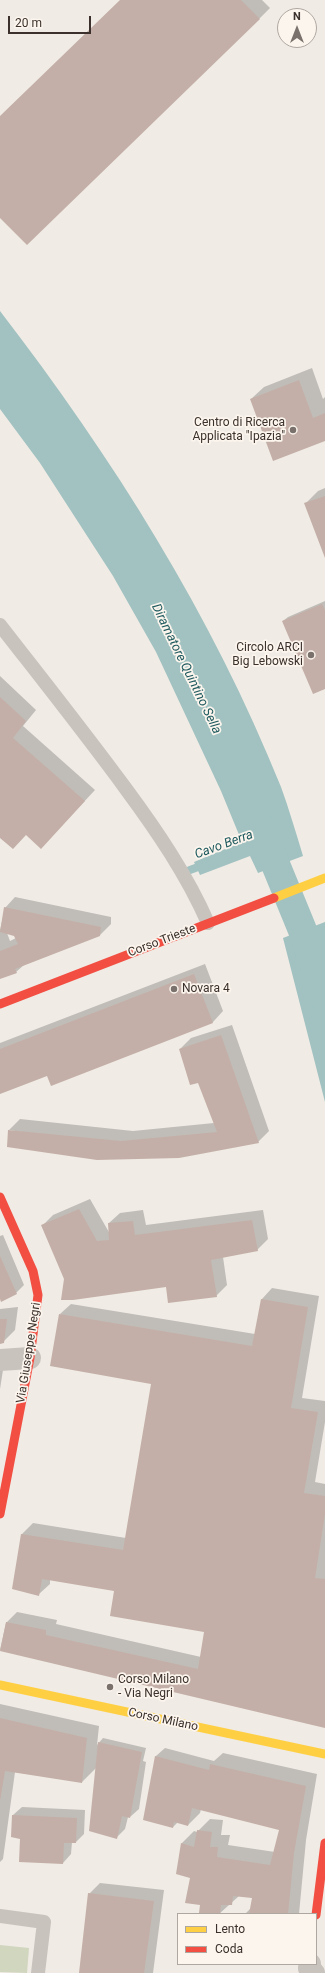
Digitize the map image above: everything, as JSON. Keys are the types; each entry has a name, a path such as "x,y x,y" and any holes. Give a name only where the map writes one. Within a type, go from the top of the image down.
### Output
{"main road":[{"name":"Corso Trieste","path":"0,1004 325,878"},
{"name":"Via Giuseppe Negri","path":"0,1197 33,1271 38,1295 30,1358 0,1514"},
{"name":"Corso Milano","path":"0,1685 325,1754"},
{"path":"316,1913 325,1843"}],"street":[{"path":"0,1360 30,1358"},
{"path":"310,1965 309,1968 314,1973"}],"lane":[{"path":"0,625 138,805 199,902 208,923"},
{"path":"0,1916 44,1922 38,1973"}],"green space":[{"path":"0,1945 29,1948 27,1973 0,1972"}],"water":[{"path":"0,311 82,423 157,540 192,600 254,723 281,787 303,856 258,873 250,856 200,875 194,862 242,842 221,791 156,652 113,576 40,463 0,409"},
{"path":"325,922 325,1102 283,938"}],"building":[{"path":"120,0 241,0 260,19 27,245 0,218 0,116"},
{"name":"Centro di Ricerca Applicata \"Ipazia\"","path":"299,380 313,418 325,413 325,441 273,461 250,399"},
{"path":"325,496 325,558 304,503"},
{"name":"Circolo ARCI Big Lebowski","path":"322,604 325,610 325,689 313,694 282,621"},
{"path":"0,697 26,721 13,738 85,801 41,849 26,835 13,849 0,838"},
{"path":"4,907 101,927 100,936 15,969 17,973 0,979 0,951 18,944 14,936 0,932"},
{"path":"194,974 213,1023 51,1086 47,1076 0,1094 0,1049"},
{"path":"221,1035 259,1143 179,1158 97,1160 7,1147 8,1130 121,1141 217,1132 198,1083 190,1085 179,1049"},
{"path":"79,1209 97,1241 109,1240 108,1223 133,1221 135,1235 252,1220 258,1251 211,1260 217,1297 168,1303 166,1287 73,1300 61,1300 64,1279 41,1225"},
{"path":"0,1256 17,1294 1,1302 0,1299"},
{"path":"261,1299 308,1307 291,1408 318,1412 304,1493 325,1496 325,1514 315,1578 325,1579 325,1728 0,1651 6,1622 46,1630 46,1635 198,1669 204,1632 110,1616 114,1591 42,1579 39,1596 12,1589 21,1534 123,1550 151,1384 50,1366 59,1314 252,1346"},
{"path":"0,1319 7,1319 4,1343 0,1344"},
{"path":"0,1718 87,1738 82,1783 5,1771 0,1801"},
{"path":"98,1742 142,1752 130,1818 122,1816 117,1839 89,1831"},
{"path":"155,1756 209,1770 210,1764 306,1786 294,1853 288,1913 249,1913 252,1898 233,1896 232,1905 221,1905 220,1913 199,1913 200,1905 185,1903 190,1878 176,1874 181,1843 194,1847 197,1830 212,1832 210,1847 218,1847 217,1857 270,1865 279,1830 192,1808 188,1826 174,1822 173,1828 143,1820"},
{"path":"12,1815 77,1818 76,1843 64,1843 63,1864 19,1862 20,1839 11,1837"},
{"path":"88,1893 154,1901 144,1973 79,1973"}],"waterway":[{"name":"Diramatore Quintino Sella","path":"261,829 302,929 325,998"},
{"name":"Cavo Berra","path":"190,870 206,864"}],"traffic: slow":[{"path":"274,898 325,878"},
{"path":"0,1685 325,1754"}],"traffic: jam":[{"path":"0,1004 274,898"},
{"path":"0,1197 33,1271 38,1295 30,1358 0,1514"},
{"path":"316,1913 325,1843"}],"place":[{"name":"Centro di Ricerca Applicata \"Ipazia\"","path":"293,430"},
{"name":"Circolo ARCI Big Lebowski","path":"311,655"},
{"name":"Novara 4","path":"174,989"},
{"name":"Corso Milano - Via Negri","path":"110,1687"}]}
